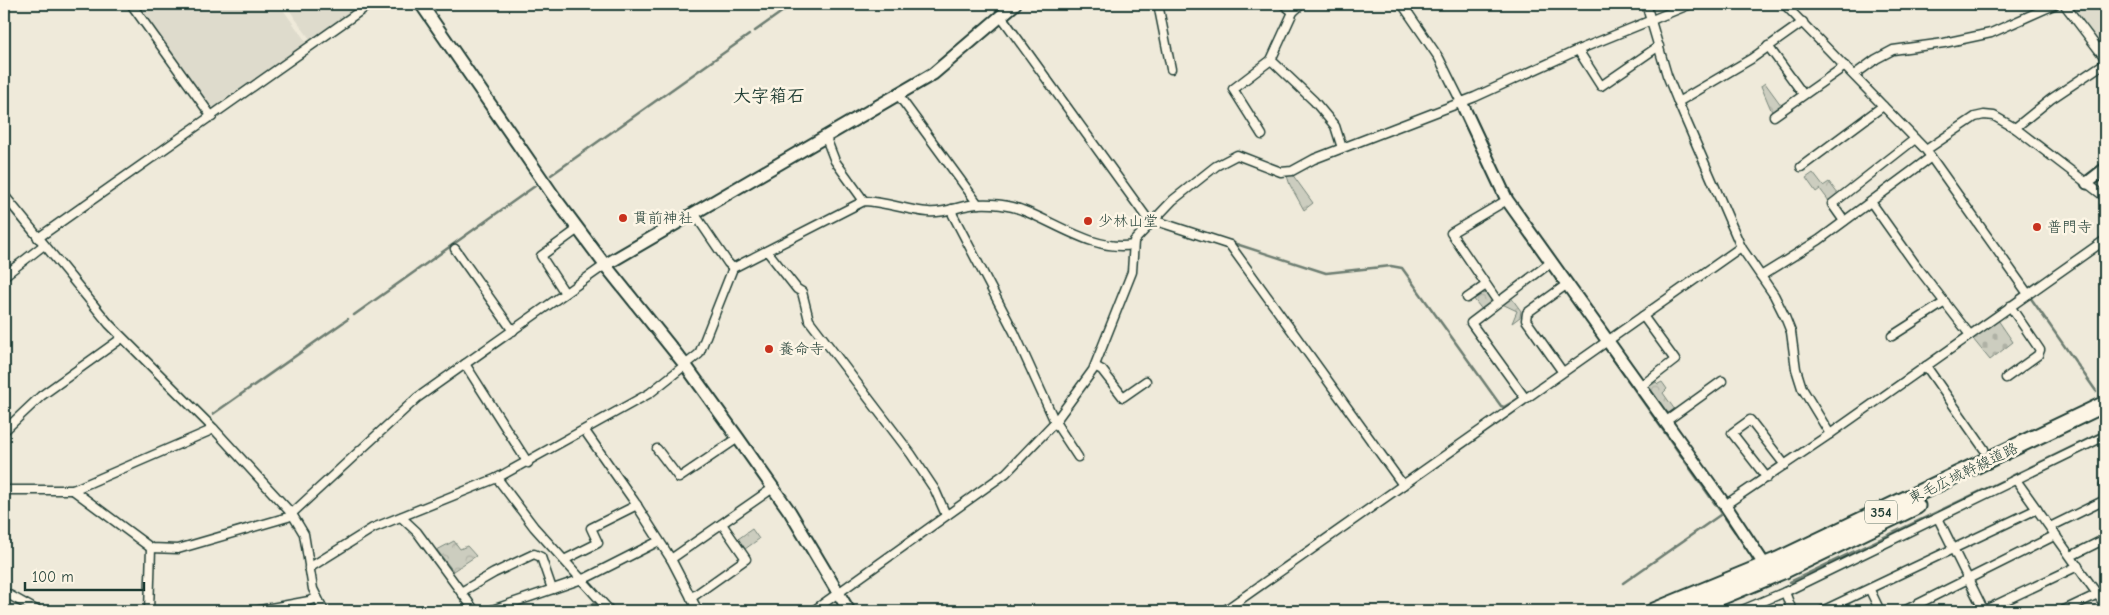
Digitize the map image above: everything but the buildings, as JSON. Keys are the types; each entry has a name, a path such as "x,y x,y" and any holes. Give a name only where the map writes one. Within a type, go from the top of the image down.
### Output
{"highway":[{"name":"東毛広域幹線道路","path":"1688,611 2105,404"},
{"name":"東毛広域幹線道路","path":"1654,611 1768,571 2105,416"}],"street":[{"path":"131,4 212,117"},
{"path":"38,238 370,4"},
{"path":"421,4 578,229 686,366 774,488 849,611"},
{"path":"73,490 151,548 178,548 286,518 408,405 565,293 605,265 899,96 942,68 1015,4"},
{"path":"1158,4 1171,69"},
{"path":"1283,4 1294,12"},
{"path":"1262,135 1233,89 1271,60 1294,12 1302,4"},
{"path":"1402,4 1439,58 1506,200 1725,506 1768,571"},
{"path":"1646,4 1678,102 1741,247 1774,295 1791,332 1796,369 1802,388 1830,434"},
{"path":"813,611 1006,474 1055,422 1095,366 1132,272 1134,241 1173,200 1216,166 1237,156 1281,172 1287,172 1342,148 1461,102 1578,50 1691,4"},
{"path":"1784,4 1929,153 2028,294"},
{"path":"1854,75 1892,50 1944,43 1991,32 2056,4"},
{"path":"2064,4 2105,58"},
{"path":"1001,16 1147,218 1230,245 1403,485"},
{"path":"1678,102 1751,59 1803,22"},
{"path":"1578,50 1601,86 1659,46"},
{"path":"1768,46 1803,94"},
{"path":"1271,60 1314,101 1335,126 1342,148"},
{"path":"2015,128 2051,99 2105,63"},
{"path":"1774,116 1845,66"},
{"path":"899,96 978,204"},
{"path":"1801,167 1883,106"},
{"path":"1761,276 1819,240 1871,202 1929,153 1977,116 1999,117 2105,197"},
{"path":"826,138 835,161 864,200"},
{"path":"1844,221 1832,204 1916,139"},
{"path":"2087,183 2105,170"},
{"path":"4,195 109,324 214,429 292,514 304,534 313,589 324,611"},
{"path":"309,568 360,534 497,478 528,463 650,393 699,354 733,268 864,200 881,201 930,212 978,204 1020,209 1100,244 1120,247 1133,245"},
{"path":"1498,302 1451,233 1506,200"},
{"path":"1871,202 1970,335"},
{"path":"952,209 953,215 1014,332 1055,422 1078,457"},
{"path":"694,213 733,268"},
{"path":"565,293 541,256 578,229"},
{"path":"1725,506 1785,466 2105,240"},
{"path":"4,276 44,245"},
{"path":"1224,611 1562,371 1741,247"},
{"path":"455,248 513,331"},
{"path":"767,251 797,289 802,292 809,320 911,454 935,490 946,515"},
{"path":"1525,398 1471,322 1550,263"},
{"path":"1467,298 1486,285"},
{"path":"1562,371 1526,320 1527,313 1566,285"},
{"path":"1892,336 1945,302"},
{"path":"2006,378 2038,355 2040,350 2010,306"},
{"path":"1640,387 1675,360 1643,316"},
{"path":"4,431 41,396 122,338"},
{"path":"465,364 528,463"},
{"path":"1095,366 1102,370 1123,397 1146,381"},
{"path":"1926,366 1984,449"},
{"path":"1665,422 1722,381"},
{"path":"1767,478 1732,433 1750,420 1785,466"},
{"path":"4,490 73,490 214,429"},
{"path":"585,431 637,505 671,559 698,611"},
{"path":"1740,611 1784,592 2105,436"},
{"path":"657,449 679,478 738,438"},
{"path":"497,478 534,527 610,611"},
{"path":"2016,480 2105,605"},
{"path":"671,559 774,488"},
{"path":"2050,527 2105,500"},
{"path":"564,560 598,543 591,528 637,505"},
{"path":"1822,611 1870,590 2037,509"},
{"path":"401,517 416,532 475,611"},
{"path":"1938,518 1983,611 2078,566"},
{"path":"691,598 746,559 722,524"},
{"path":"1904,611 2056,535"},
{"path":"2071,556 2105,539"},
{"path":"489,611 581,579 659,541"},
{"path":"149,611 151,548"},
{"path":"461,592 494,573 534,554 541,557 552,589"},
{"path":"1870,590 1880,611"},
{"path":"4,592 38,611"},
{"path":"1784,592 1792,611"},
{"path":"2062,611 2098,594"},
{"path":"255,611 288,608 317,598"}],"shaded area":[{"path":"136,4 279,4 307,43 212,111"},
{"path":"285,4 366,4 312,42"},
{"path":"2068,4 2105,4 2105,55"}],"green space":[{"path":"1765,83 1781,105 1772,112 1761,86"},
{"path":"1813,173 1823,186 1829,182 1838,194 1829,201 1820,189 1816,192 1806,178"},
{"path":"1292,174 1313,203 1304,210 1287,176"},
{"path":"1481,293 1487,294 1492,301 1490,306 1483,311 1473,298"},
{"path":"1510,296 1521,311 1520,317 1512,323 1517,311 1500,303"},
{"path":"1998,320 2013,342 1990,360 1973,339"},
{"path":"1656,382 1658,384 1662,382 1667,389 1663,393 1675,410 1670,413 1663,410 1649,390 1649,387"},
{"path":"752,529 759,539 745,549 738,539"},
{"path":"454,541 460,549 467,546 476,556 453,571 437,550"}],"waterway":[{"path":"755,31 793,4"},
{"path":"971,4 999,9"},
{"path":"1008,18 1079,117"},
{"path":"551,175 749,35"},
{"path":"354,315 535,186"},
{"path":"4,202 36,241"},
{"path":"1230,242 1326,273 1391,266 1402,268 1501,406 1504,407 1519,398"},
{"path":"66,265 129,339"},
{"path":"2030,297 2096,391"},
{"path":"213,414 348,319"},
{"path":"1568,364 1594,346"},
{"path":"1605,348 1735,532"},
{"path":"1528,392 1555,373"},
{"path":"186,396 206,416"},
{"path":"2010,477 2105,431"},
{"path":"1790,582 2002,481"},
{"path":"1623,583 1720,515"},
{"path":"570,611 595,603 603,611"}],"place":[{"name":"貫前神社","path":"623,218"},
{"name":"少林山堂","path":"1088,221"},
{"name":"普門寺","path":"2037,227"},
{"name":"養命寺","path":"769,349"}],"district":[{"name":"大字箱石","path":"769,96"}]}
